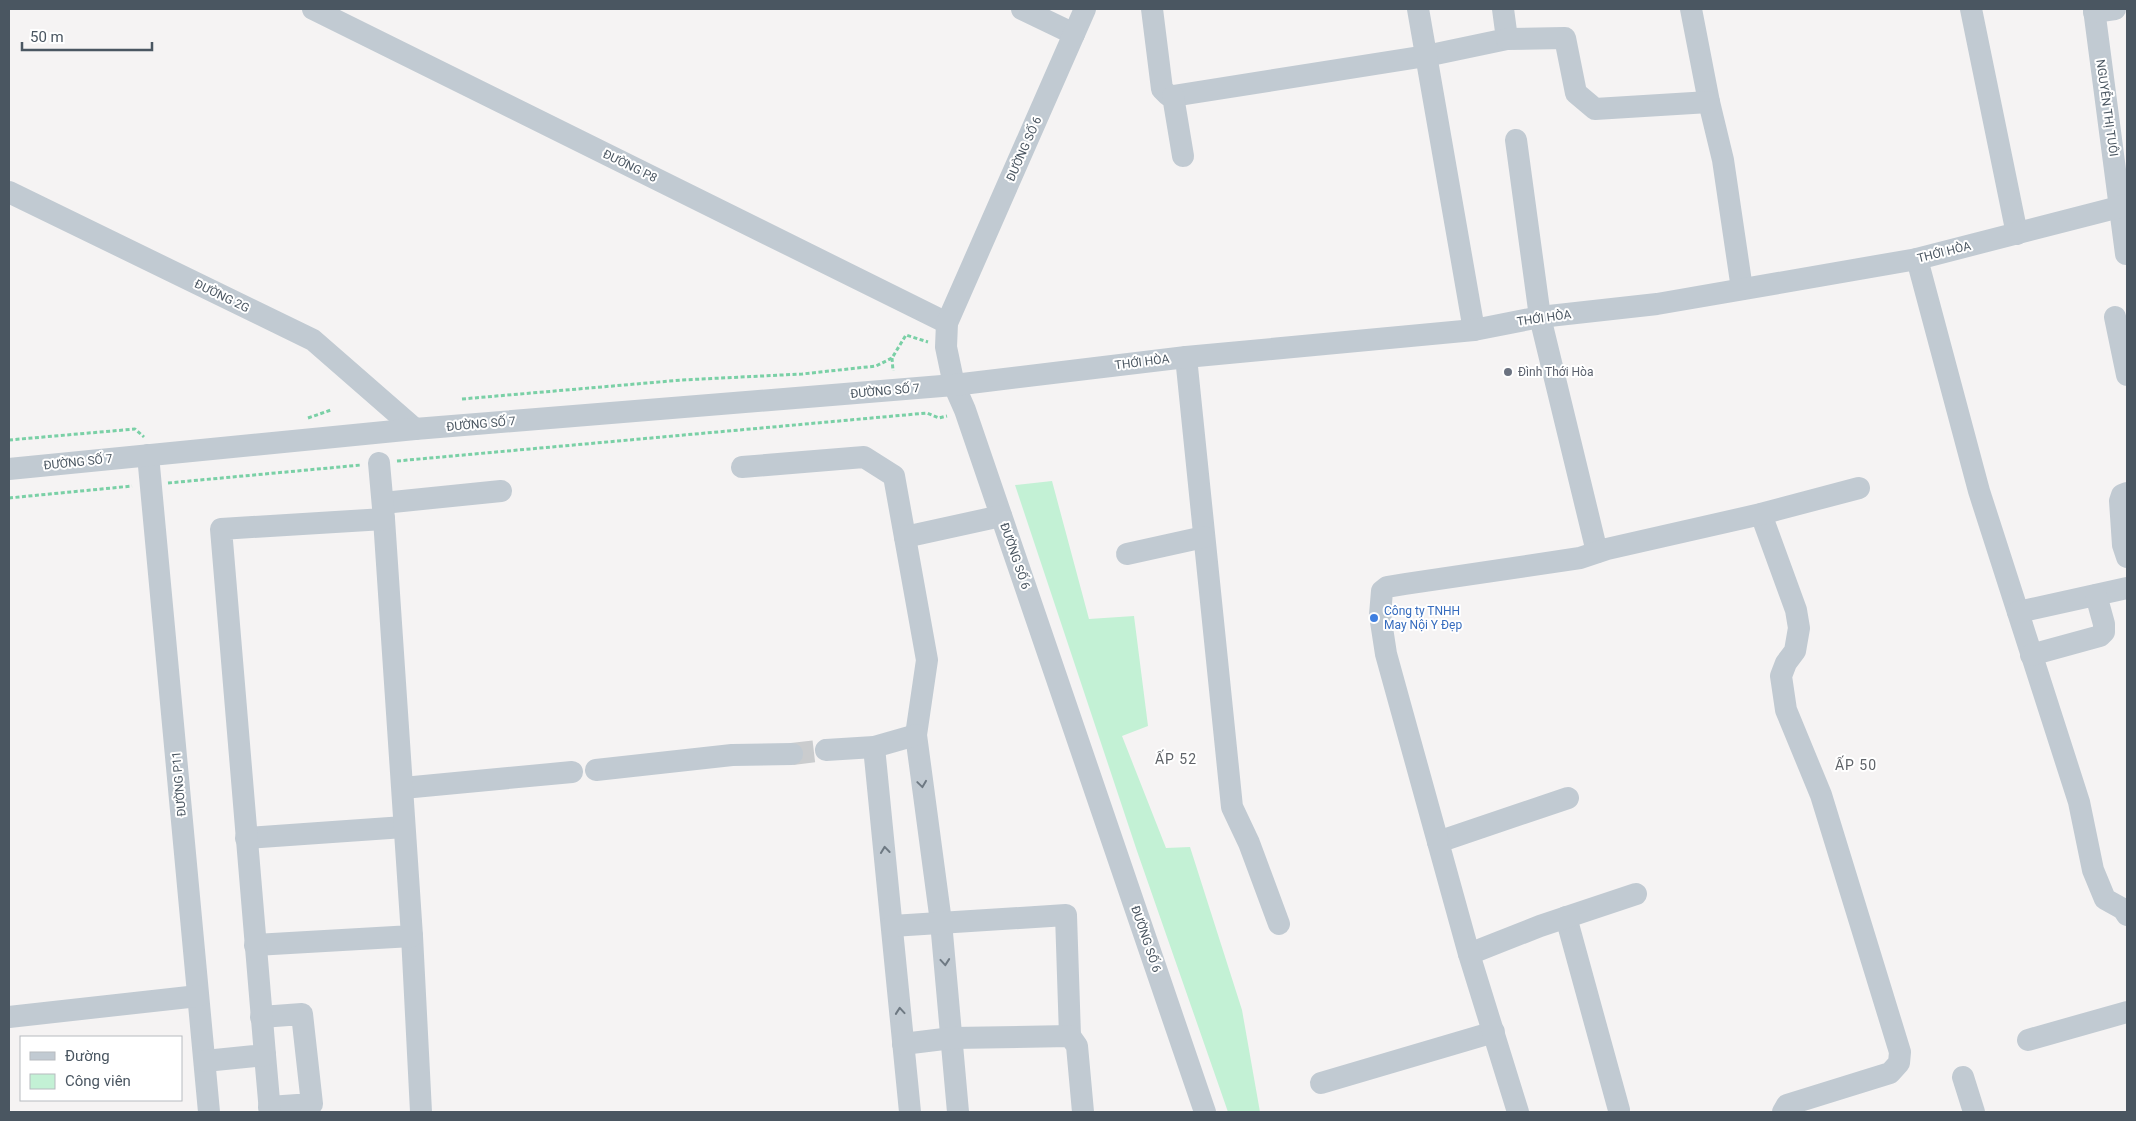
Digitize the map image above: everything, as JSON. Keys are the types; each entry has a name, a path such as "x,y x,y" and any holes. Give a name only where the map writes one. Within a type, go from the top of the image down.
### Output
{"street":[{"name":"ĐƯỜNG P8","path":"313,9 947,323"},
{"path":"1022,9 1074,34"},
{"name":"ĐƯỜNG SỐ 6","path":"1085,9 947,323 946,347 954,385 965,410 1205,1112"},
{"path":"1152,9 1162,89 1168,95 1173,96 1426,56 1507,39 1565,38 1576,93 1595,109 1709,102"},
{"path":"1418,9 1474,330"},
{"path":"1503,9 1507,39"},
{"path":"1691,9 1709,102 1723,160 1742,289"},
{"path":"1971,9 2017,234"},
{"name":"NGUYỄN THỊ TUÔI","path":"2101,10 2124,206 2126,254"},
{"path":"1173,96 1183,156"},
{"path":"1516,140 1540,317 1597,552"},
{"name":"ĐƯỜNG 2G","path":"9,192 313,340 415,429"},
{"name":"THỚI HÒA","path":"954,385 1186,357 1474,330 1540,317 1657,304 1917,259 2124,206"},
{"path":"1917,259 1979,490 2079,802 2093,870 2105,898 2123,909 2127,915"},
{"path":"2115,317 2127,375"},
{"path":"1186,357 1232,807 1249,843 1279,924"},
{"name":"ĐƯỜNG SỐ 7","path":"9,469 146,446 415,429 954,385"},
{"name":"ĐƯỜNG P11","path":"146,446 209,1112"},
{"path":"742,467 864,457 894,476 927,660 916,735 941,922 958,1112"},
{"path":"379,463 403,788 421,1112"},
{"path":"1518,1112 1469,954 1386,654 1380,615 1382,591 1387,587 1405,584 1580,558 1597,552 1761,514 1859,488"},
{"path":"261,1017 302,1014 312,1104 269,1110 264,1055 246,838 221,530 383,511 501,491"},
{"path":"2127,493 2122,496 2120,501 2123,545 2127,557"},
{"path":"1761,514 1796,610 1799,628 1795,651 1786,663 1781,676 1786,710 1821,795 1900,1052 1899,1063 1890,1073 1787,1105 1783,1112"},
{"path":"905,536 1001,516"},
{"path":"1128,554 1204,537"},
{"path":"2018,612 2127,588"},
{"path":"2032,655 2100,636 2104,632 2104,624 2096,595"},
{"path":"826,750 874,747 916,735"},
{"path":"874,747 910,1112"},
{"path":"596,770 732,755 792,754"},
{"path":"403,788 572,772"},
{"path":"1438,842 1568,798"},
{"path":"246,838 404,827"},
{"path":"1469,954 1540,926 1636,894"},
{"path":"892,926 1066,915 1070,1036 1077,1046 1083,1112"},
{"path":"1566,917 1619,1110"},
{"path":"255,945 412,936"},
{"path":"9,1017 198,996"},
{"path":"2028,1040 2127,1012"},
{"path":"1321,1083 1494,1032"},
{"path":"903,1044 952,1038 1070,1036"},
{"path":"205,1061 264,1055"},
{"path":"1963,1077 1974,1112"}],"path":[{"path":"462,399 682,380 802,374 876,366 892,358 906,335 946,347"},
{"path":"303,420 331,410"},
{"path":"9,498 927,413 939,418 965,410"},
{"path":"9,440 135,429 146,446"}],"green space":[{"path":"1052,481 1089,619 1134,616 1148,726 1122,736 1166,848 1190,847 1242,1010 1260,1112 1228,1112 1137,851 1015,485"}],"tunnel":[{"path":"792,754 826,750"}],"place":[{"name":"Đình Thới Hòa","path":"1508,372"},
{"name":"Công ty TNHH May Nội Y Đẹp","path":"1374,618"}],"district":[{"name":"ẤP 52","path":"1176,759"},
{"name":"ẤP 50","path":"1856,765"}]}
